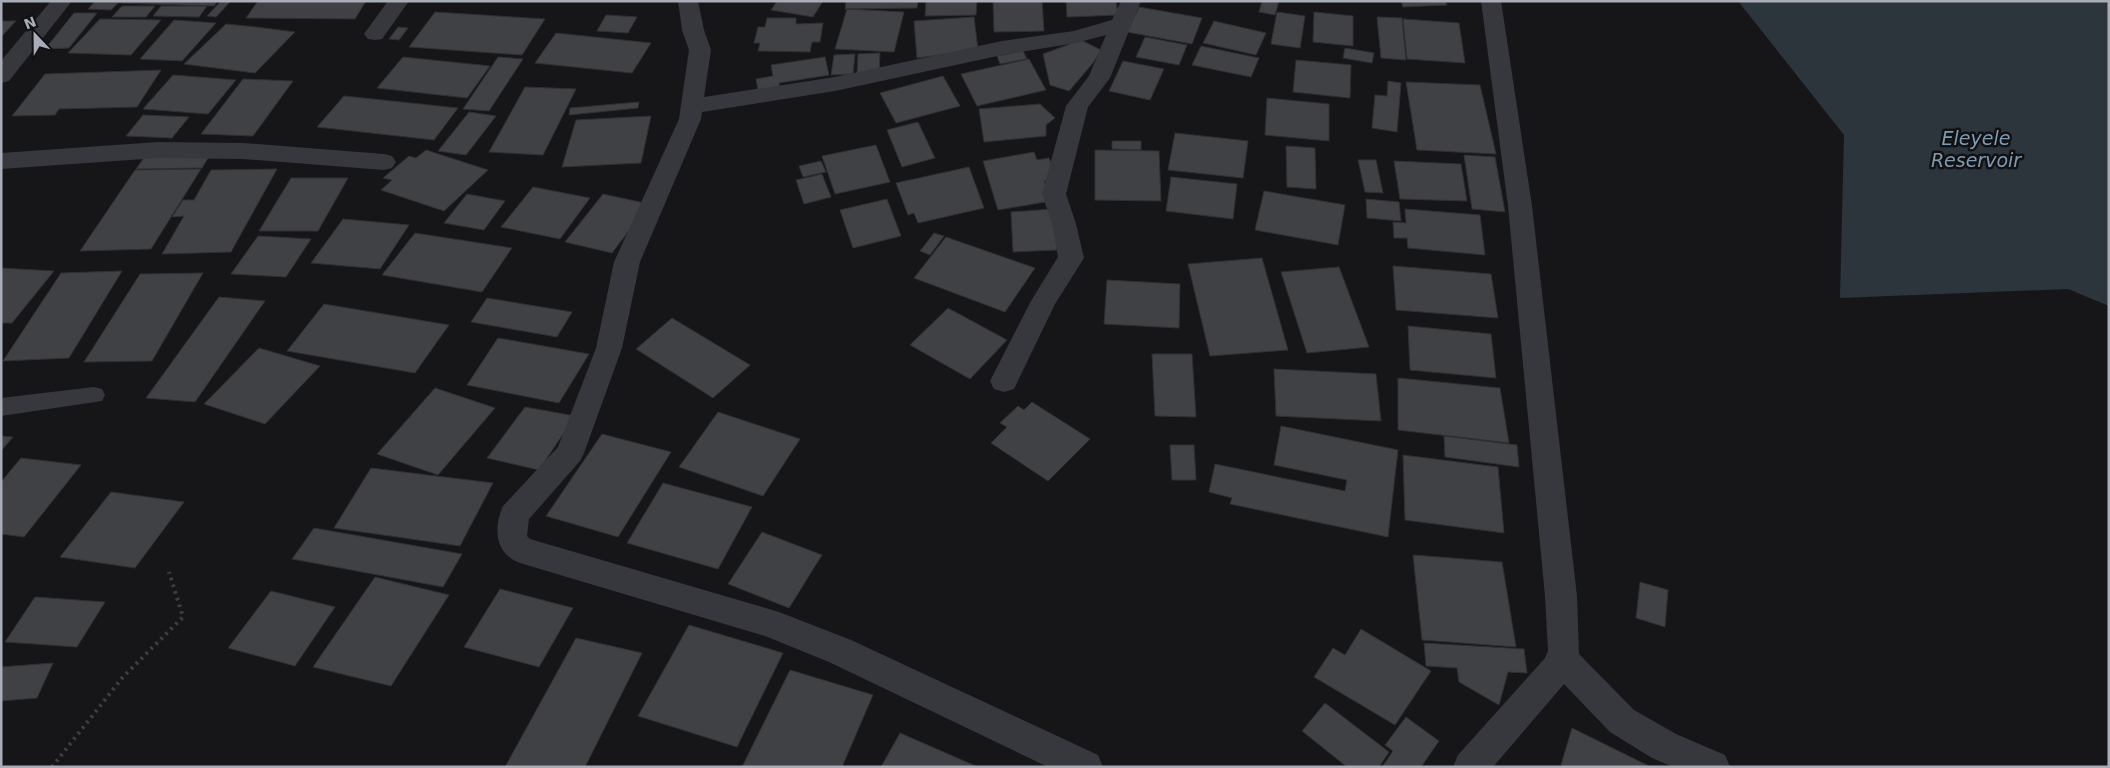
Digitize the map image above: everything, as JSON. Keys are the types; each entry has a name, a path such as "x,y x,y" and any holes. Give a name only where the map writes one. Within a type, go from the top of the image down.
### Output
{"street":[{"path":"1,76 62,1"},
{"path":"375,34 399,1"},
{"path":"688,1 693,30 700,50 690,118 627,262 609,348 570,452 514,515 512,540 520,550 768,622 840,651 1086,767"},
{"path":"1004,381 1044,301 1071,258 1064,224 1054,194 1077,106 1099,78 1131,1"},
{"path":"1470,767 1558,667 1564,652 1561,596 1520,206 1491,1"},
{"path":"692,106 835,84 1002,48 1076,37 1121,24"},
{"path":"1,161 158,150 243,151 384,162"},
{"path":"1561,658 1622,721 1664,746 1713,767"}],"lane":[{"path":"1,407 94,395"}],"path":[{"path":"52,767 122,678 183,617 170,572"}],"water":[{"name":"Eleyele Reservoir","path":"1738,1 2109,1 2109,306 2068,289 1840,298 1844,135"}],"building":[{"path":"95,1 218,1 214,6 118,3 111,10 88,9"},
{"path":"221,1 231,1 216,17 207,16"},
{"path":"258,1 366,1 355,19 246,18"},
{"path":"777,1 823,1 813,17 771,10"},
{"path":"846,1 918,1 917,8 845,9"},
{"path":"926,1 977,1 976,15 925,16"},
{"path":"993,1 1042,1 1044,31 994,32"},
{"path":"1066,1 1116,1 1118,15 1067,17"},
{"path":"1262,1 1279,1 1275,15 1259,12"},
{"path":"1401,1 1445,1 1447,5 1403,7"},
{"path":"122,6 155,6 146,17 112,17"},
{"path":"161,6 207,6 199,17 153,16"},
{"path":"1139,7 1202,18 1192,44 1127,32"},
{"path":"847,9 904,12 894,52 835,49"},
{"path":"435,12 545,19 522,55 409,47"},
{"path":"1277,12 1305,16 1300,48 1271,44"},
{"path":"1314,12 1353,16 1353,46 1313,42"},
{"path":"74,13 97,13 69,48 45,49"},
{"path":"606,15 637,17 628,33 597,31"},
{"path":"974,17 978,50 917,58 914,21"},
{"path":"1377,17 1402,18 1406,60 1381,58"},
{"path":"767,18 796,18 796,24 823,23 820,42 812,42 810,52 758,51 760,43 754,43 758,27 765,27"},
{"path":"100,19 161,20 131,55 68,53"},
{"path":"1403,19 1459,23 1465,63 1407,59"},
{"path":"174,20 216,23 182,61 140,59"},
{"path":"1,21 16,21 1,37"},
{"path":"1214,21 1266,33 1256,55 1203,43"},
{"path":"226,24 295,32 255,73 184,64"},
{"path":"398,27 408,28 399,40 389,39"},
{"path":"556,33 651,43 632,73 535,63"},
{"path":"1145,37 1187,45 1179,65 1136,57"},
{"path":"1081,40 1101,50 1093,63 1069,91 1050,85 1043,54"},
{"path":"1201,46 1259,58 1251,77 1192,65"},
{"path":"1345,48 1374,53 1372,63 1343,58"},
{"path":"1023,51 1027,59 1000,64 997,56"},
{"path":"880,53 879,73 857,74 858,54"},
{"path":"855,54 853,74 831,75 834,55"},
{"path":"403,57 490,66 467,98 377,88"},
{"path":"498,57 523,59 489,111 463,109"},
{"path":"825,57 829,75 779,83 780,87 758,90 756,79 773,76 771,65"},
{"path":"1029,59 1046,90 977,106 961,74"},
{"path":"1296,60 1351,65 1350,98 1293,92"},
{"path":"1123,61 1164,69 1150,100 1109,91"},
{"path":"161,70 137,107 59,109 55,115 12,116 45,74"},
{"path":"173,75 236,80 208,114 143,109"},
{"path":"943,76 960,106 896,123 880,93"},
{"path":"243,79 293,81 253,136 201,134"},
{"path":"1388,81 1401,83 1397,132 1372,128 1375,95 1387,96"},
{"path":"1406,82 1480,85 1496,154 1417,150"},
{"path":"525,87 576,89 543,155 489,152"},
{"path":"344,96 458,108 434,140 317,127"},
{"path":"1267,98 1329,104 1329,141 1265,135"},
{"path":"639,102 638,108 569,115 570,108"},
{"path":"1040,104 1055,118 1046,125 1046,136 984,142 979,109"},
{"path":"469,112 496,116 466,155 438,151"},
{"path":"143,115 189,117 172,138 126,136"},
{"path":"651,116 641,163 562,167 576,120"},
{"path":"918,122 935,158 902,167 887,130"},
{"path":"1175,133 1248,141 1243,178 1168,170"},
{"path":"1112,141 1141,141 1141,150 1112,149"},
{"path":"876,145 890,182 835,194 822,156"},
{"path":"1286,146 1315,148 1316,189 1287,187"},
{"path":"426,150 488,170 444,211 381,190 392,180 383,178 409,156 416,158"},
{"path":"1095,150 1159,151 1161,201 1095,200"},
{"path":"1034,152 1037,160 1049,158 1057,178 1044,181 1051,201 998,210 983,161"},
{"path":"211,153 202,168 136,169 146,155"},
{"path":"1464,155 1495,157 1505,212 1472,209"},
{"path":"1358,160 1376,160 1383,193 1365,192"},
{"path":"821,161 826,172 803,177 799,166"},
{"path":"1394,161 1461,164 1467,201 1400,199"},
{"path":"969,167 984,208 918,223 914,213 908,215 896,183"},
{"path":"201,169 151,249 80,251 135,170"},
{"path":"277,169 231,252 162,254 184,216 172,217 183,200 194,200 211,170"},
{"path":"822,174 831,197 804,204 796,180"},
{"path":"1171,177 1237,184 1233,219 1166,211"},
{"path":"291,178 348,178 318,231 259,231"},
{"path":"533,187 590,198 560,239 501,227"},
{"path":"1264,191 1345,205 1338,245 1255,230"},
{"path":"467,194 505,201 484,230 444,223"},
{"path":"603,194 649,204 612,253 565,242"},
{"path":"887,199 901,236 853,248 840,210"},
{"path":"1366,199 1399,202 1401,221 1367,218"},
{"path":"1053,209 1057,250 1013,252 1011,212"},
{"path":"1405,209 1480,215 1485,255 1408,248 1407,238 1394,238 1393,222 1406,223"},
{"path":"343,219 409,225 380,269 311,263"},
{"path":"415,233 512,248 482,292 382,275"},
{"path":"934,233 944,236 930,255 920,251"},
{"path":"258,236 311,239 286,277 231,274"},
{"path":"946,237 1035,268 1005,312 914,278"},
{"path":"1262,258 1288,350 1210,356 1188,264"},
{"path":"1393,266 1491,274 1498,318 1396,310"},
{"path":"1339,267 1369,347 1307,353 1281,272"},
{"path":"1,268 54,271 12,323 1,323"},
{"path":"122,271 69,358 3,361 61,273"},
{"path":"203,273 152,361 84,362 140,274"},
{"path":"1107,280 1180,284 1179,328 1104,324"},
{"path":"219,297 265,301 195,402 146,398"},
{"path":"487,298 572,312 557,337 471,322"},
{"path":"324,304 449,325 415,373 287,351"},
{"path":"948,308 1007,340 970,379 910,345"},
{"path":"672,318 750,365 713,398 636,349"},
{"path":"1408,326 1491,334 1496,378 1410,370"},
{"path":"498,338 589,354 559,403 467,385"},
{"path":"259,348 320,366 265,424 204,404"},
{"path":"1152,354 1192,354 1196,417 1155,416"},
{"path":"1274,369 1376,374 1381,421 1276,416"},
{"path":"1398,378 1500,388 1509,443 1398,430"},
{"path":"435,388 495,408 438,475 377,454"},
{"path":"1032,402 1090,439 1048,481 991,443 1007,427 1000,423 1018,406 1024,410"},
{"path":"525,407 575,416 539,470 487,458"},
{"path":"718,412 800,439 763,496 679,467"},
{"path":"1281,426 1398,450 1388,537 1230,504 1232,498 1209,492 1215,464 1345,491 1347,480 1274,465"},
{"path":"602,434 671,452 618,537 546,516"},
{"path":"1,436 13,437 1,451"},
{"path":"1444,436 1517,445 1519,467 1445,457"},
{"path":"1170,445 1194,445 1196,480 1172,480"},
{"path":"1403,455 1498,467 1504,533 1405,520"},
{"path":"21,458 81,465 24,537 1,534 1,482"},
{"path":"371,468 493,483 460,546 334,528"},
{"path":"663,483 752,507 718,569 627,543"},
{"path":"111,492 184,502 135,568 60,557"},
{"path":"314,528 462,554 443,587 292,559"},
{"path":"762,532 822,555 789,608 728,584"},
{"path":"1413,555 1502,562 1516,647 1422,640"},
{"path":"375,577 449,595 391,686 313,667"},
{"path":"1640,582 1668,590 1665,627 1636,618"},
{"path":"500,589 573,608 539,667 464,647"},
{"path":"271,591 335,607 295,666 228,648"},
{"path":"35,597 105,602 77,647 5,642"},
{"path":"689,625 783,653 737,747 638,716"},
{"path":"1361,629 1431,671 1395,725 1314,677 1333,648 1345,655"},
{"path":"576,638 642,653 585,767 505,767"},
{"path":"1424,643 1524,649 1527,673 1508,672 1499,705 1459,682 1457,668 1426,666"},
{"path":"53,663 37,698 1,701 1,667"},
{"path":"790,670 873,695 842,767 742,767"},
{"path":"1325,703 1389,752 1379,767 1347,767 1302,731"},
{"path":"1406,717 1439,741 1421,767 1382,767 1393,751 1385,745"},
{"path":"1572,728 1651,767 1564,767 1561,765"},
{"path":"900,733 978,767 881,767"}]}
